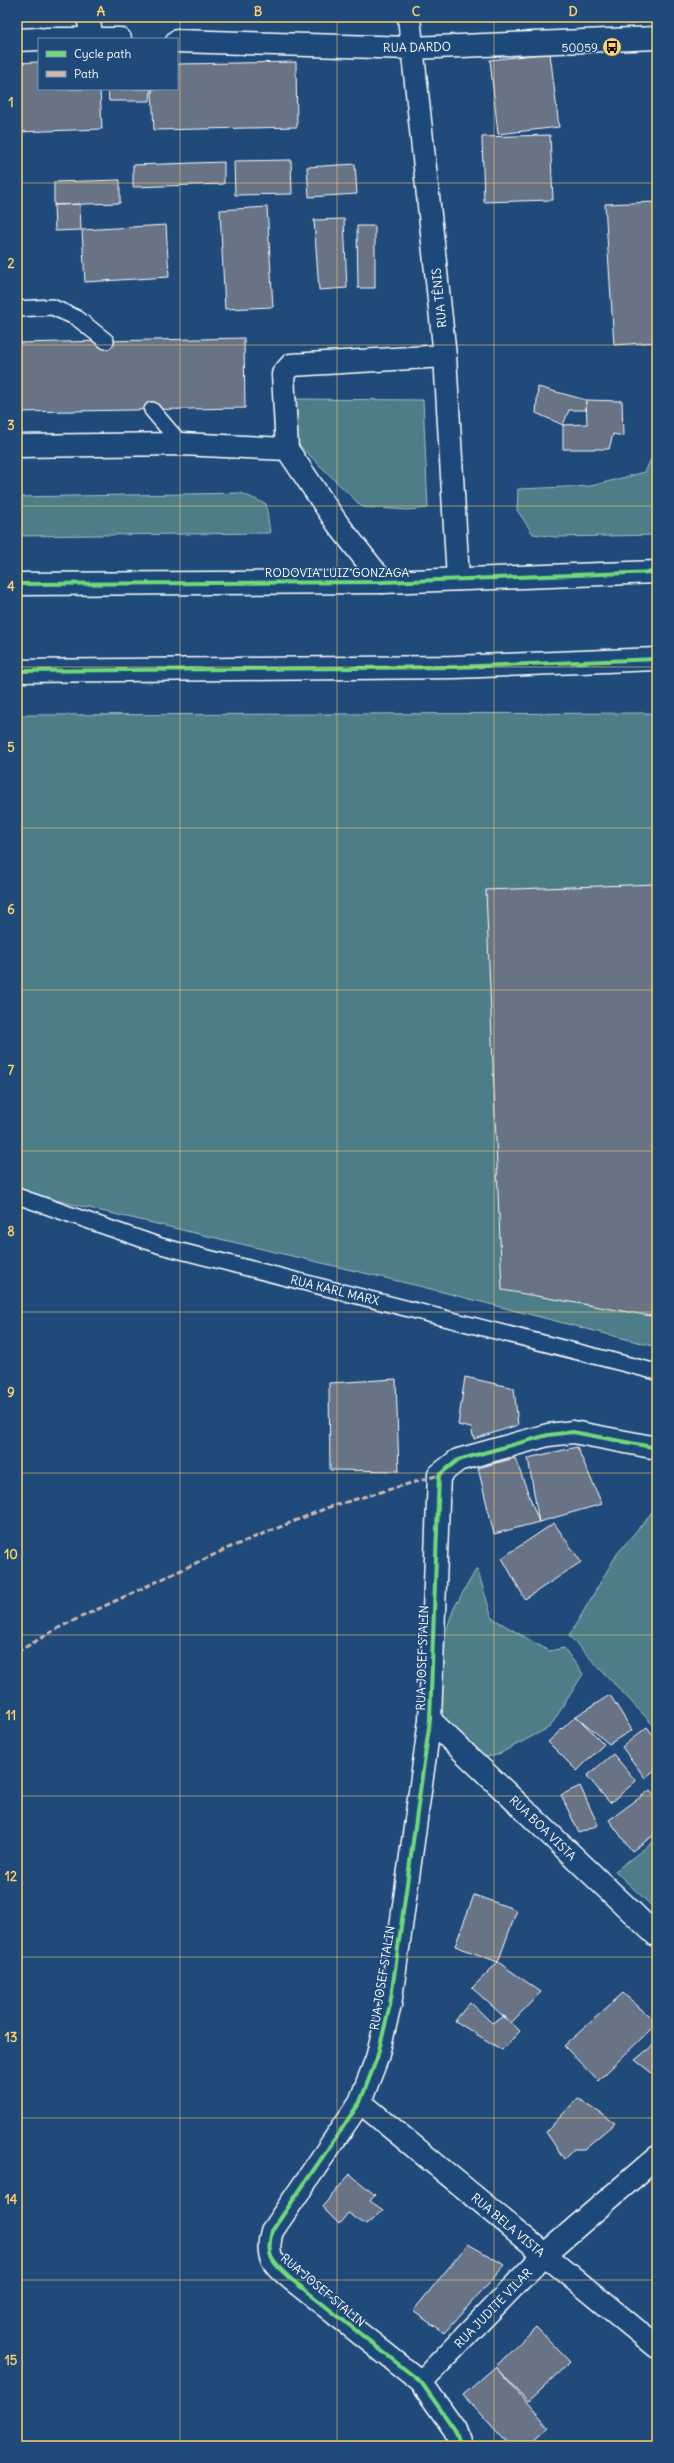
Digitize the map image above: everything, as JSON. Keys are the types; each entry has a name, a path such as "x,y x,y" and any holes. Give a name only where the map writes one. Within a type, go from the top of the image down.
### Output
{"main road":[{"path":"88,17 92,38"},
{"name":"RUA TÊNIS","path":"409,17 411,48 445,356 458,579"},
{"name":"RUA DARDO","path":"178,41 411,48 657,38"},
{"path":"17,40 38,39"},
{"path":"383,582 337,523 287,449 281,383 286,368 291,365 445,356"},
{"path":"17,446 181,444 287,449"},
{"name":"RODOVIA LUIZ GONZAGA","path":"17,584 383,582 657,572"},
{"path":"17,671 455,667 657,659"},
{"name":"RUA JOSEF STALIN","path":"461,2446 455,2430 421,2382 291,2279 272,2262 268,2246 272,2231 360,2102 377,2058 390,2005 430,1720 439,1476 458,1460 548,1435 573,1432 657,1448"},
{"name":"RUA BOA VISTA","path":"430,1720 657,1936"},
{"name":"RUA BELA VISTA","path":"360,2102 657,2347"},
{"name":"RUA JUDITE VILAR","path":"421,2382 544,2255 657,2157"}],"lane":[{"path":"17,309 52,307 77,318 106,341"},
{"path":"152,410 181,444"},
{"name":"RUA KARL MARX","path":"17,1196 161,1246 657,1372"}],"green space":[{"path":"290,399 423,400 428,508 407,510 362,507 293,439"},
{"path":"657,446 657,535 556,537 533,534 517,510 518,489 591,486 645,472"},
{"path":"241,493 266,504 270,533 17,536 17,497"},
{"path":"657,713 657,1347 423,1287 17,1191 17,715"},
{"path":"657,1506 655,1554 657,1729 569,1636 617,1554"},
{"path":"477,1568 492,1618 549,1651 564,1648 583,1674 550,1727 497,1755 482,1758 439,1713 444,1636 454,1608"},
{"path":"657,1839 657,1911 615,1871"}],"building":[{"path":"550,53 559,127 498,134 490,60"},
{"path":"38,62 38,90 100,90 102,129 17,132 17,63"},
{"path":"296,62 297,127 154,130 152,90 178,90 178,64"},
{"path":"108,90 151,90 150,101 109,101"},
{"path":"550,135 553,200 484,202 482,137"},
{"path":"291,160 292,194 235,195 234,161"},
{"path":"224,162 224,184 133,187 133,165"},
{"path":"355,164 357,194 309,197 307,167"},
{"path":"120,180 120,203 54,205 54,182"},
{"path":"657,202 657,342 614,345 605,204"},
{"path":"80,204 81,230 55,231 54,205"},
{"path":"267,207 273,307 225,309 220,210"},
{"path":"344,219 347,288 319,290 314,220"},
{"path":"166,225 169,277 85,282 82,230"},
{"path":"357,226 375,226 375,288 358,288"},
{"path":"244,338 245,408 17,412 17,343"},
{"path":"538,387 586,400 586,410 569,410 563,425 536,413"},
{"path":"586,400 622,401 623,436 613,434 609,449 563,449 563,425 587,424"},
{"path":"657,884 657,1317 502,1290 486,890"},
{"path":"465,1377 514,1388 518,1425 474,1439 471,1428 458,1425"},
{"path":"396,1379 399,1471 330,1470 329,1383"},
{"path":"577,1447 602,1504 539,1522 528,1458"},
{"path":"515,1458 539,1522 494,1534 478,1468"},
{"path":"554,1523 581,1562 525,1599 502,1558"},
{"path":"610,1695 632,1730 609,1744 576,1716"},
{"path":"576,1716 604,1744 577,1771 548,1742"},
{"path":"647,1727 657,1740 657,1768 645,1778 622,1747"},
{"path":"613,1754 636,1781 610,1803 587,1776"},
{"path":"580,1786 598,1825 579,1833 561,1795"},
{"path":"650,1790 657,1798 657,1833 632,1851 609,1820"},
{"path":"474,1895 517,1910 498,1962 455,1946"},
{"path":"498,1962 541,1992 511,2023 472,1988"},
{"path":"623,1993 657,2023 598,2081 564,2046"},
{"path":"470,2002 492,2023 504,2016 520,2031 502,2050 455,2021"},
{"path":"657,2042 657,2077 635,2060"},
{"path":"578,2098 615,2123 584,2149 574,2149 564,2159 546,2132"},
{"path":"350,2174 375,2195 370,2201 383,2210 366,2225 348,2213 339,2224 322,2207"},
{"path":"468,2244 505,2265 444,2333 413,2311"},
{"path":"536,2327 570,2362 528,2401 495,2367"},
{"path":"495,2367 549,2427 527,2446 509,2446 463,2395"}],"marked path":[{"path":"17,1652 62,1626 226,1549 329,1507 439,1475"}],"cycle path":[{"path":"17,584 383,582 657,572"},
{"path":"17,671 455,667 657,659"},
{"path":"461,2446 455,2430 421,2382 284,2273 272,2258 269,2247 270,2240 272,2231 360,2102 377,2058 390,2005 430,1720 439,1475 458,1460 548,1435 573,1432 657,1448"}],"place":[{"name":"50059","path":"612,47"}]}
